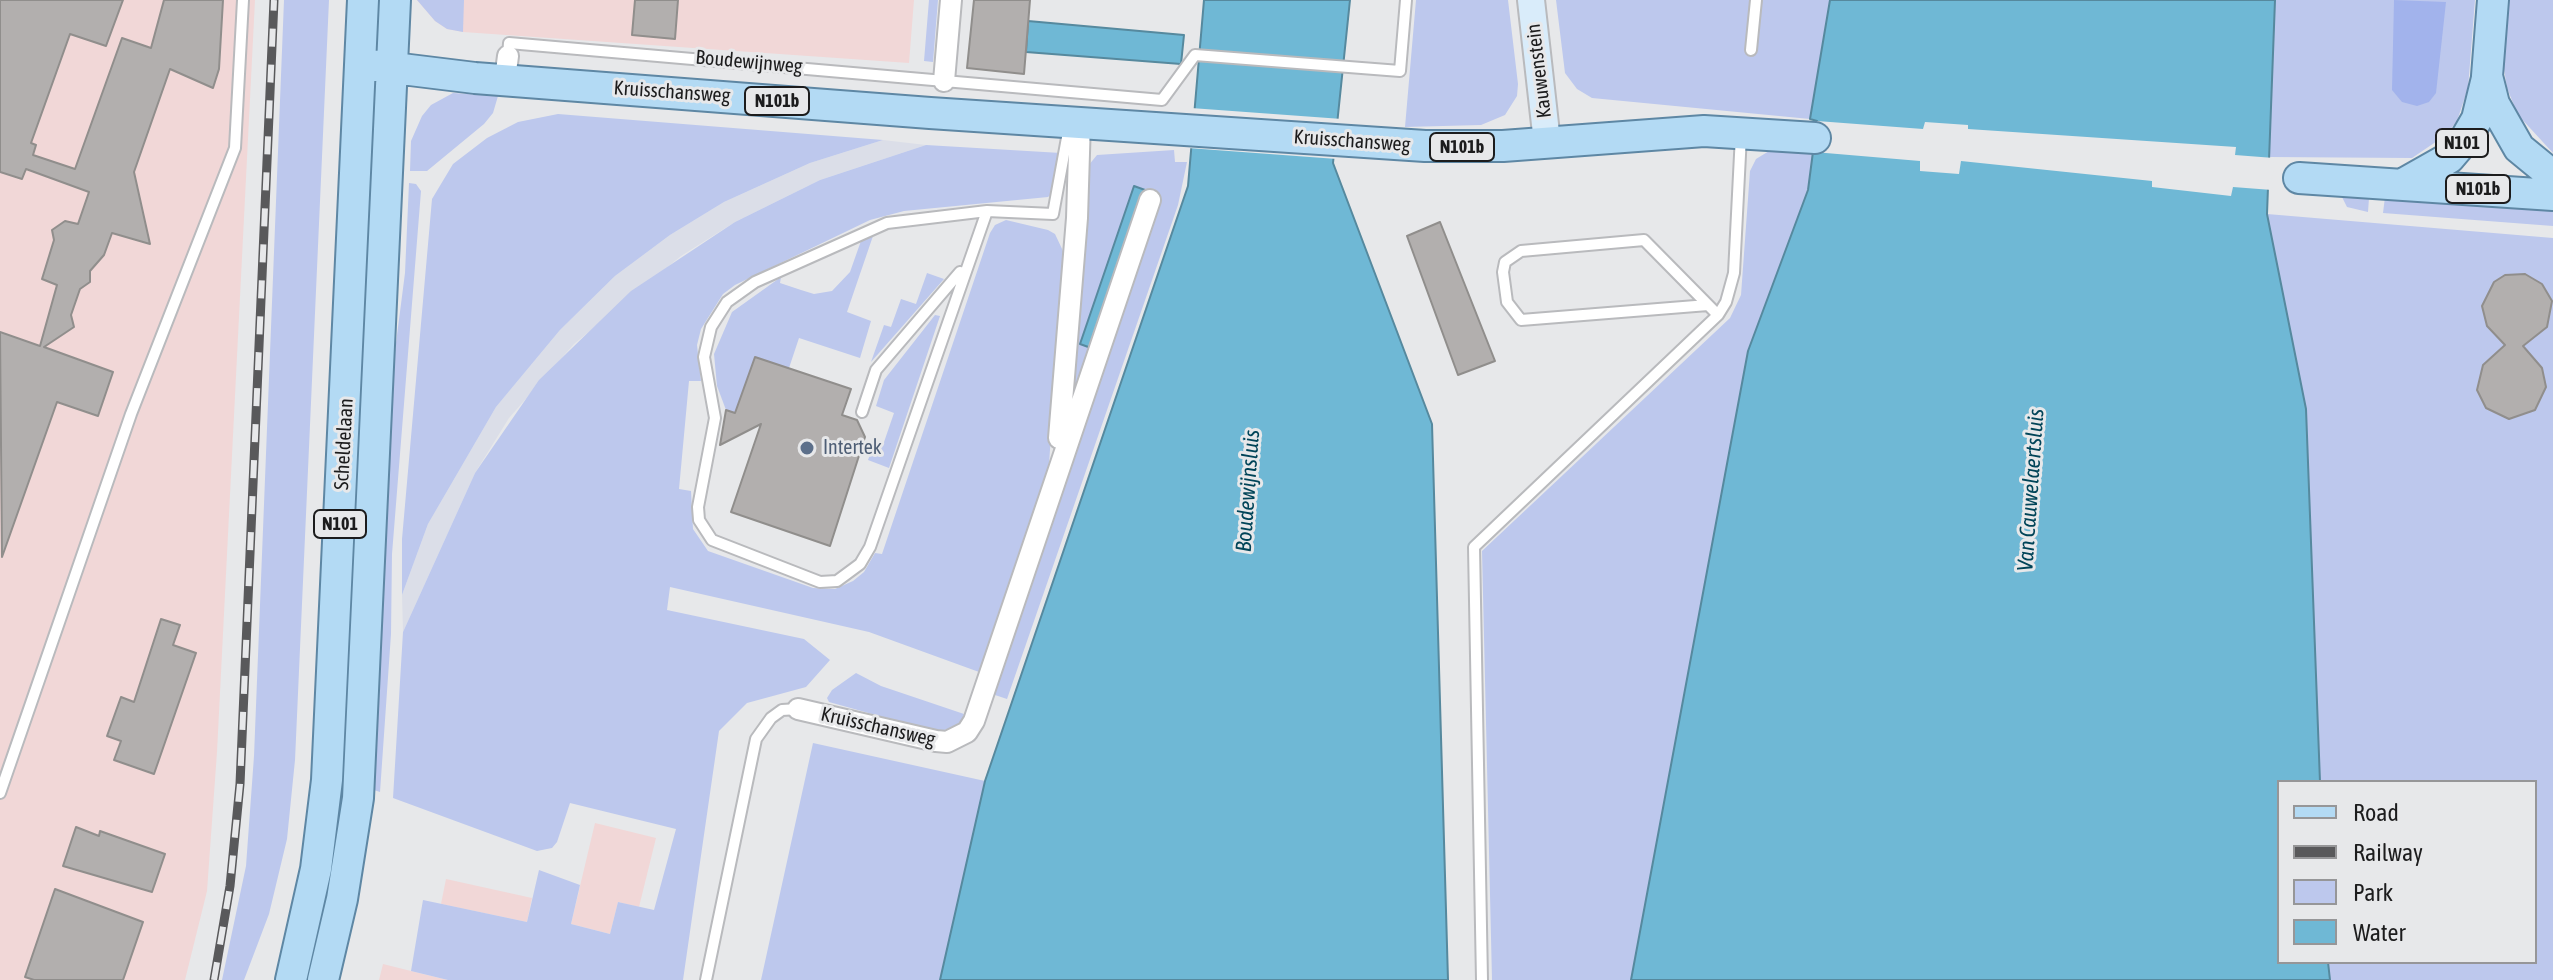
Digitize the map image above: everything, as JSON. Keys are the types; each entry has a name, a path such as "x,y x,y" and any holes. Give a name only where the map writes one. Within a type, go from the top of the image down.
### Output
{"main road":[{"name":"Scheldelaan","path":"291,980 316,869 327,780 363,0"},
{"name":"Scheldelaan","path":"323,980 342,899 358,798 395,0"},
{"name":"N101","path":"2403,184 2449,158 2477,119 2487,76 2493,0"},
{"name":"Kruisschansweg","path":"361,64 506,68 986,118 1075,121 1376,143 1458,147 1680,131 1815,138"},
{"name":"N101","path":"2487,76 2504,127 2519,148 2553,176"},
{"name":"N101b","path":"2299,178 2553,195"}],"street":[{"path":"944,81 951,0"},
{"name":"Kauwenstein","path":"1531,0 1547,142"},
{"name":"Kruisschansweg","path":"1057,470 1077,218 1075,121"},
{"name":"Kruisschansweg","path":"798,709 936,741 947,742 967,732 974,721 1150,200"}],"lane":[{"path":"0,793 131,414 235,148 243,0"},
{"path":"944,81 1162,100 1195,55 1400,71 1406,0"},
{"path":"1751,50 1756,0"},
{"name":"Boudewijnweg","path":"506,68 509,43 944,81"},
{"path":"987,211 964,268 870,547 860,564 837,581 820,582 712,540 699,520 698,507 715,418 704,357 717,314 739,290 860,233 914,218 987,211 1053,214 1075,121"},
{"path":"1482,980 1474,547 1718,315 1731,288 1734,273 1741,133"},
{"path":"1708,305 1521,320 1507,302 1503,272 1513,254 1521,251 1644,240 1718,315"},
{"path":"862,412 876,370 964,268"},
{"path":"706,980 756,739 771,718 782,710 798,709"}],"shaded area":[{"path":"0,0 255,0 217,752 207,891 185,980 0,980"},
{"path":"417,0 914,0 909,63 463,32 447,29 435,21"},
{"path":"2394,0 2446,2 2436,93 2429,102 2417,106 2402,102 2392,90"},
{"path":"883,140 926,145 820,180 735,222 681,256 574,344 509,418 475,473 403,632 402,595 428,524 496,407 560,330 615,276 670,235 724,202 810,163"},
{"path":"595,823 656,838 639,907 618,902 610,934 571,924"},
{"path":"446,879 532,898 527,922 441,904"},
{"path":"383,964 411,971 448,980 379,980"}],"green space":[{"path":"284,0 329,0 295,760 287,839 269,914 244,980 222,980 246,866 254,756"},
{"path":"417,0 464,0 463,32 447,29 435,21"},
{"path":"929,0 938,0 933,62 924,61"},
{"path":"1416,0 1508,0 1518,84 1517,96 1505,115 1481,125 1405,127"},
{"path":"1556,0 1830,0 1810,119 1592,98 1577,89 1565,73"},
{"path":"2275,0 2475,0 2468,88 2457,121 2446,135 2412,158 2269,157"},
{"path":"2507,0 2553,0 2553,153 2518,115 2507,88 2502,56"},
{"path":"453,93 498,96 493,113 484,124 427,171 410,171 411,141 422,116 431,105"},
{"path":"558,114 883,140 810,163 724,202 670,235 615,276 560,330 496,407 428,524 402,595 402,539 432,199 453,164 487,138 518,122"},
{"path":"926,145 1061,153 1068,170 1065,182 1048,197 904,211 870,220 735,285 723,294 701,329 697,345 701,381 689,381 679,489 691,491 693,529 708,551 813,588 835,589 853,581 864,572 875,553 882,554 990,233 995,225 1006,220 1055,234 1063,251 1049,465 979,672 869,632 670,587 667,610 804,639 830,660 806,687 747,703 719,731 683,980 448,980 411,971 423,900 527,922 539,870 580,885 571,924 610,934 618,902 654,910 676,829 570,803 557,842 552,848 537,851 393,798 403,632 475,473 539,380 631,291 735,222 820,180"},
{"path":"1774,148 1814,151 1808,190 1748,351 1631,980 1492,980 1482,551 1730,318 1741,295 1750,171 1756,159"},
{"path":"1174,150 1175,162 1187,162 1178,205 1007,699 992,694 1160,195 1134,187 1080,344 1091,348 1077,390 1072,387 1088,166 1097,155"},
{"path":"409,183 416,184 421,191 392,554 391,634 380,792 374,790 393,366 405,273"},
{"path":"2341,195 2369,198 2368,212 2347,207"},
{"path":"2385,197 2553,211 2553,226 2383,213"},
{"path":"2267,214 2553,238 2553,980 2330,980 2328,964 2537,964 2537,780 2320,780 2306,409"},
{"path":"874,233 847,312 871,321 860,358 799,338 789,368 754,359 743,392 761,423 726,410 717,386 714,354 732,312 781,277 780,283 814,294 832,291 850,272 862,238"},
{"path":"927,273 944,279 871,362 884,325 891,327 901,299 916,304"},
{"path":"935,315 940,316 889,468 868,460 874,443 883,445 894,413 876,406 884,380"},
{"path":"856,673 881,686 964,714 962,720 955,727 937,732 829,702 827,698 832,690"},
{"path":"813,743 985,781 940,980 761,980"}],"water":[{"name":"Boudewijnsluis","path":"1204,0 1350,0 1333,163 1432,424 1448,980 940,980 985,781 1188,186"},
{"name":"Van Cauwelaertsluis","path":"1830,0 2275,0 2267,214 2306,409 2320,780 2277,780 2277,964 2328,964 2330,980 1631,980 1748,351 1808,190 1817,121 1810,119"},
{"path":"1028,21 1184,35 1181,64 1026,52"},
{"path":"1134,186 1145,190 1091,348 1080,344"}],"pier":[{"path":"1191,108 1342,119 1337,159 1188,148"},
{"path":"1817,121 1923,129 1925,122 1968,125 1968,129 2236,147 2235,155 2274,158 2272,190 2233,187 2231,196 2152,187 2152,181 1961,161 1959,174 1920,171 1920,161 1814,152"}],"building":[{"path":"0,0 123,0 106,46 70,34 31,143 36,145 33,155 75,169 122,38 151,48 164,0 223,0 219,69 213,88 170,69 134,172 150,244 112,233 104,255 90,271 90,282 80,289 71,315 74,327 44,347 113,372 98,416 57,402 2,557 0,332 40,346 57,285 42,279 54,240 52,230 65,221 78,224 89,192 26,169 22,179 0,172"},
{"path":"635,0 678,0 675,39 632,35"},
{"path":"974,0 1030,0 1024,74 967,68"},
{"path":"1440,222 1495,361 1458,375 1407,236"},
{"path":"2525,274 2542,284 2552,301 2547,327 2523,346 2542,368 2546,387 2535,410 2509,419 2486,408 2477,390 2483,365 2505,345 2487,326 2482,306 2494,282 2505,275"},
{"name":"Intertek","path":"755,357 851,389 842,415 857,420 865,437 830,546 731,512 761,424 720,445 726,410 735,413"},
{"path":"161,619 180,625 173,645 196,653 154,774 114,760 121,741 107,736 121,697 134,702"},
{"path":"76,827 99,836 100,831 165,854 152,892 63,866"},
{"path":"55,889 143,922 123,980 34,980 25,977"}],"railway":[{"path":"214,980 230,886 240,784 274,0"}],"place":[{"name":"Intertek","path":"807,448"}]}
